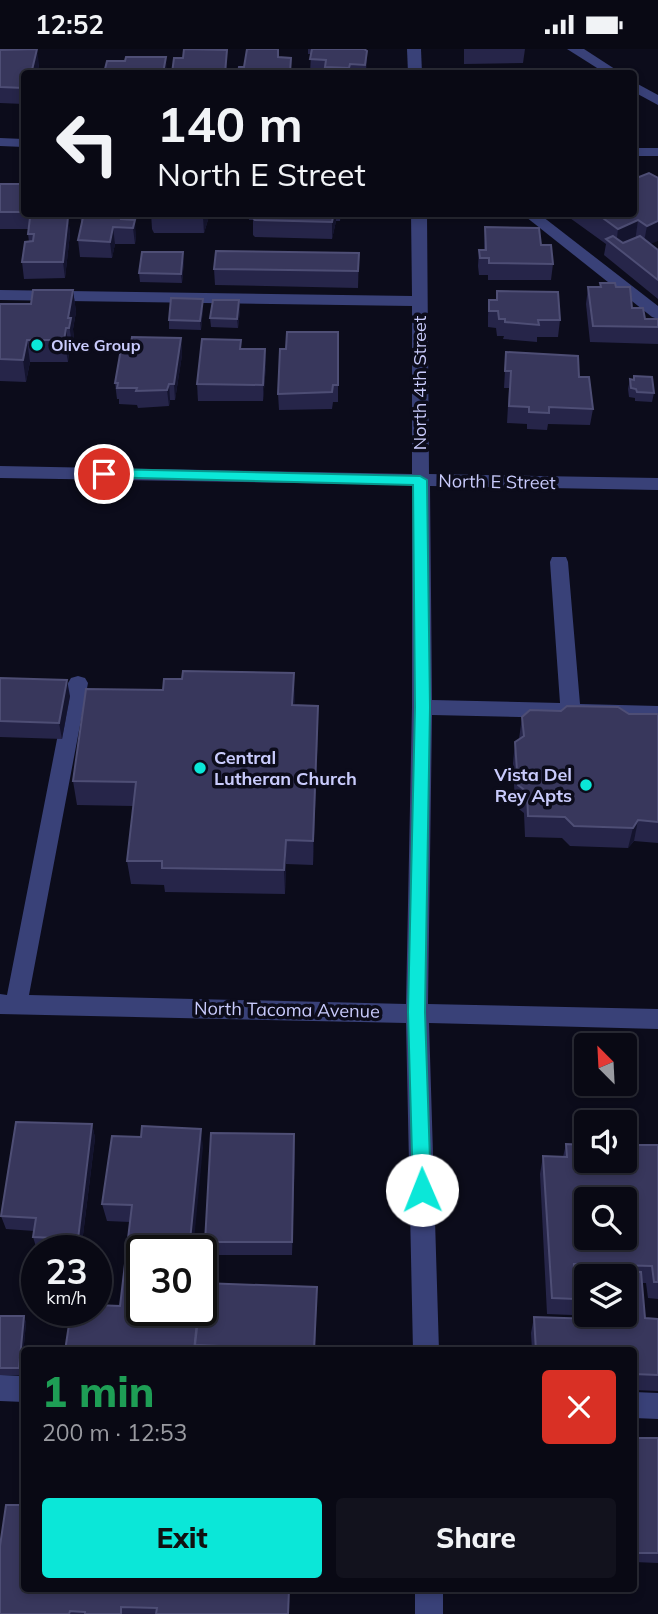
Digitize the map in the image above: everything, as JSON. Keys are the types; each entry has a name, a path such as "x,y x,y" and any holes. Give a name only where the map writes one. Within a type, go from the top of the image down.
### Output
{"street":[{"path":"414,49 415,70"},
{"path":"574,49 609,70"},
{"path":"637,88 658,101"},
{"path":"0,142 21,143"},
{"path":"637,152 658,152"},
{"name":"North 4th Street","path":"419,217 422,707 417,1012 426,1347"},
{"path":"533,217 658,314"},
{"path":"0,295 419,301"},
{"name":"North E Street","path":"0,472 658,484"},
{"path":"559,562 571,711"},
{"path":"8,1005 78,683"},
{"path":"422,707 658,713"},
{"name":"North Tacoma Avenue","path":"8,1005 658,1019"},
{"path":"0,1388 21,1389"},
{"path":"637,1405 658,1406"},
{"path":"429,1592 429,1614"}],"building":[{"path":"37,49 32,70 21,70 21,88 0,87 0,50"},
{"path":"184,49 227,50 225,70 172,70 174,58 183,58"},
{"path":"247,49 278,49 278,57 291,58 290,70 238,70 239,67 244,67"},
{"path":"312,49 364,49 367,51 365,65 350,64 349,68 325,67 326,60 310,59"},
{"path":"126,57 166,57 164,70 105,70 107,61 125,61"},
{"path":"649,173 658,178 658,221 647,226 638,220 618,229 602,217 637,217 637,178"},
{"path":"0,184 21,184 21,212 0,212"},
{"path":"68,217 63,262 22,262 25,242 33,241 34,234 28,234 30,218"},
{"path":"83,217 121,217 135,220 133,228 113,227 110,242 78,240"},
{"path":"253,217 333,217 332,222"},
{"path":"485,227 539,228 541,245 551,245 553,264 489,263 489,258 480,258 479,250 486,250"},
{"path":"613,236 623,243 640,236 658,250 658,280 606,239"},
{"path":"216,251 359,253 358,271 214,269"},
{"path":"142,252 183,252 181,274 139,273"},
{"path":"600,283 630,287 632,308 643,308 645,319 658,319 658,327 593,326 588,287 601,287"},
{"path":"33,290 73,290 68,318 71,318 64,340 27,340 23,360 0,359 0,304 31,304"},
{"path":"497,291 558,292 560,320 538,320 539,325 505,322 505,319 499,319 498,311 489,311 489,300 497,300"},
{"path":"171,298 203,299 200,321 169,320"},
{"path":"213,300 239,300 237,319 210,318"},
{"path":"287,332 338,332 338,385 333,385 332,392 278,394 280,349 286,349"},
{"path":"132,337 181,338 174,384 169,384 167,390 136,391 137,388 117,388 118,383 115,383 122,343 131,343"},
{"path":"202,339 241,340 240,349 265,349 263,385 197,384"},
{"path":"506,352 578,356 579,377 589,377 593,409 549,407 549,413 529,412 529,407 509,406 511,371 505,371"},
{"path":"634,376 652,377 654,393 637,392 631,388 630,379 634,380"},
{"name":"Central Lutheran Church","path":"183,671 294,673 292,705 318,706 313,841 286,840 284,870 162,868 162,861 127,861 136,782 73,781 86,689 163,690 164,679 182,679"},
{"path":"0,678 67,680 59,723 0,721"},
{"name":"Vista Del Rey Apts","path":"567,706 618,707 629,714 658,714 658,822 638,820 633,828 574,826 565,817 528,816 527,792 518,785 515,742 524,736 522,717 530,710 561,711"},
{"path":"16,1122 92,1124 78,1235 33,1235 36,1218 1,1216"},
{"path":"142,1126 201,1129 191,1235 128,1235 132,1205 102,1204 112,1136 141,1137"},
{"path":"211,1133 294,1134 292,1242 217,1242 217,1235 205,1235"},
{"path":"566,1144 574,1144 574,1173 637,1173 637,1145 658,1145 658,1282 654,1282 652,1266 574,1264 574,1299 552,1298 543,1156 567,1157"},
{"path":"126,1256 126,1326 196,1326 194,1347 66,1347 69,1326 112,1326 112,1306 120,1306"},
{"path":"637,1272 641,1272 645,1318 658,1319 658,1375 637,1374 637,1347 536,1347 534,1317 574,1318 574,1327 637,1327"},
{"path":"217,1284 317,1287 314,1347 195,1345 197,1326 217,1326"},
{"path":"0,1316 21,1316 23,1326 19,1368 0,1368"},
{"path":"637,1438 658,1438 658,1553 637,1553"},
{"path":"6,1505 21,1505 21,1592 289,1592 288,1614 156,1614 157,1608 121,1607 121,1614 85,1614 70,1611 69,1614 0,1614 0,1546"}],"place":[{"name":"Olive Group","path":"37,345"},
{"name":"Central Lutheran Church","path":"200,768"},
{"name":"Vista Del Rey Apts","path":"586,785"}],"route":[{"path":"104,474 420,480 422,707 417,1012 422,1190"}]}
